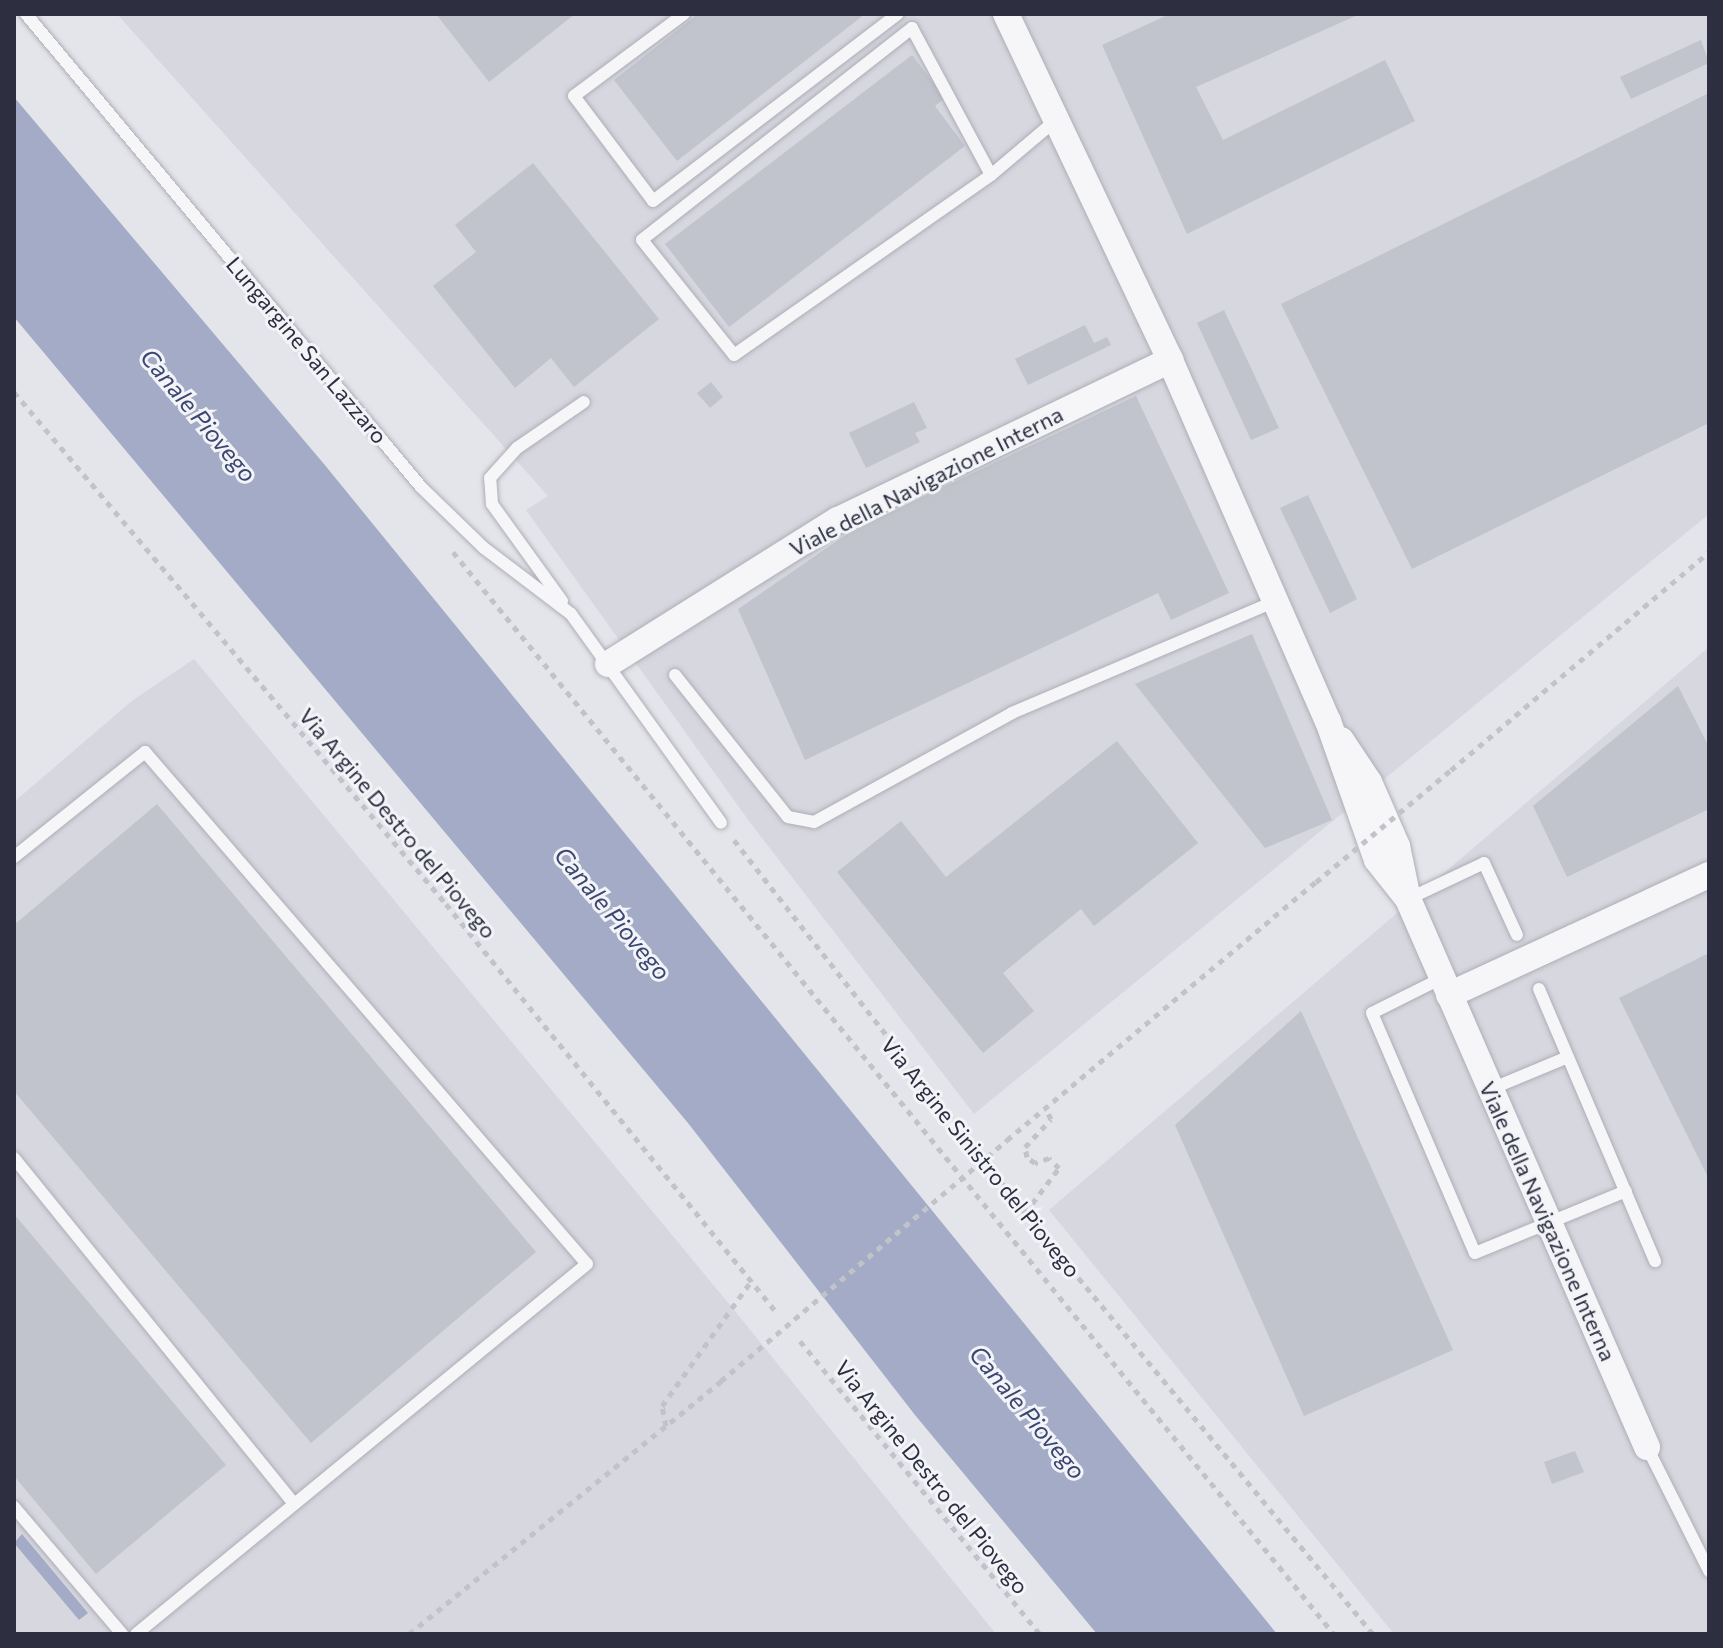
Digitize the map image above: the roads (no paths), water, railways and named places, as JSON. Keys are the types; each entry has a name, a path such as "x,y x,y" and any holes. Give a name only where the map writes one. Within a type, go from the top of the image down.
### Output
{"street":[{"name":"Viale della Navigazione Interna","path":"1006,14 1170,360 1328,721 1369,782 1397,846 1408,899 1647,1447"},
{"name":"Viale della Navigazione Interna","path":"608,664 838,520 1170,360"},
{"path":"1445,986 1709,875"}],"lane":[{"name":"Lungargine San Lazzaro","path":"26,14 421,487 484,548 571,614 608,664"},
{"path":"684,14 574,96 653,201 898,14"},
{"path":"991,175 912,28 642,240 734,355 991,175 1056,120"},
{"path":"571,614 492,504 490,478 517,448 584,402"},
{"path":"675,675 788,817 814,822 1012,713 1276,601"},
{"path":"608,664 721,823"},
{"path":"14,857 145,752 587,1264 136,1634"},
{"path":"1408,899 1484,863 1517,935"},
{"path":"1445,986 1372,1013 1475,1253 1626,1191"},
{"path":"1539,989 1655,1261"},
{"path":"1491,1089 1568,1057"},
{"path":"14,1158 294,1504"},
{"path":"1647,1447 1709,1571"},
{"path":"14,1507 122,1634"}],"water":[{"name":"Canale Piovego","path":"14,97 324,464 1277,1634 1097,1634 915,1415 688,1123 14,317"},
{"path":"22,1534 88,1613 79,1620 14,1543"}]}
